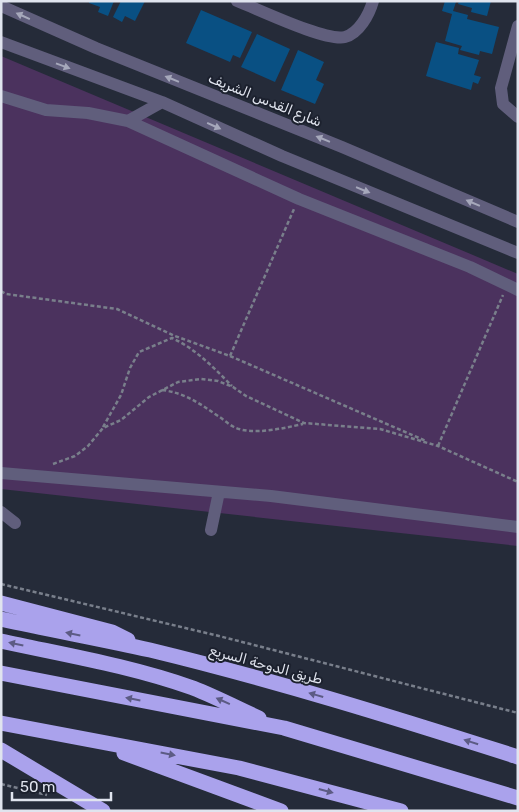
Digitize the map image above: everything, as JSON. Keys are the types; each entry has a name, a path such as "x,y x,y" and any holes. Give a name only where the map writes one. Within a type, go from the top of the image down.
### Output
{"highway":[{"path":"1,604 112,632 149,650"},
{"name":"طريق الدوحة السريع","path":"1,619 149,650 345,703 518,757"},
{"path":"1,641 89,660 184,686 284,728"},
{"path":"1,673 284,728 518,798"},
{"path":"1,723 239,768 401,811"},
{"path":"85,738 281,811"},
{"path":"1,750 103,811"}],"street":[{"path":"237,1 323,35 344,37 358,29 371,8 373,1"},
{"name":"شارع القدس الشريف","path":"1,6 96,48 342,146 518,222"},
{"path":"518,26 501,88 503,104 518,117"},
{"path":"1,42 162,102 282,156 518,253"},
{"path":"1,96 46,110 88,113 128,121 299,199 470,267 512,288"},
{"path":"128,121 162,102"},
{"path":"1,473 281,498 518,527"},
{"path":"211,530 219,492"},
{"path":"1,512 16,523"}],"path":[{"path":"230,356 299,199"},
{"path":"438,446 512,288"},
{"path":"1,292 117,309 176,336 230,356 518,482"},
{"path":"51,465 75,456 88,446 103,428 121,394 130,368 139,352 172,338 206,360 234,388"},
{"path":"103,428 121,420 149,397 178,382 201,379 218,381 304,423"},
{"path":"162,390 177,392 194,400 235,428 252,431 280,429 304,423 380,428 438,446"},
{"path":"1,584 238,641 518,713"}],"shaded area":[{"path":"1,56 518,274 518,546 1,489"}],"building":[{"path":"89,1 114,1 108,16 98,12 100,7 89,3"},
{"path":"121,1 145,1 135,21 125,16 122,22 113,17"},
{"path":"445,1 456,2 453,11 468,15 467,19 499,27 492,54 480,51 479,55 460,50 462,46 445,41 452,14 442,11"},
{"path":"459,1 491,1 487,16 471,12 472,8 458,4"},
{"path":"201,10 252,32 240,58 233,55 230,62 186,43"},
{"path":"257,34 290,49 275,82 241,67"},
{"path":"436,42 459,48 458,54 479,60 474,75 481,77 478,84 473,82 471,90 426,76"},
{"path":"298,50 324,62 316,80 324,84 315,104 281,90"}]}
